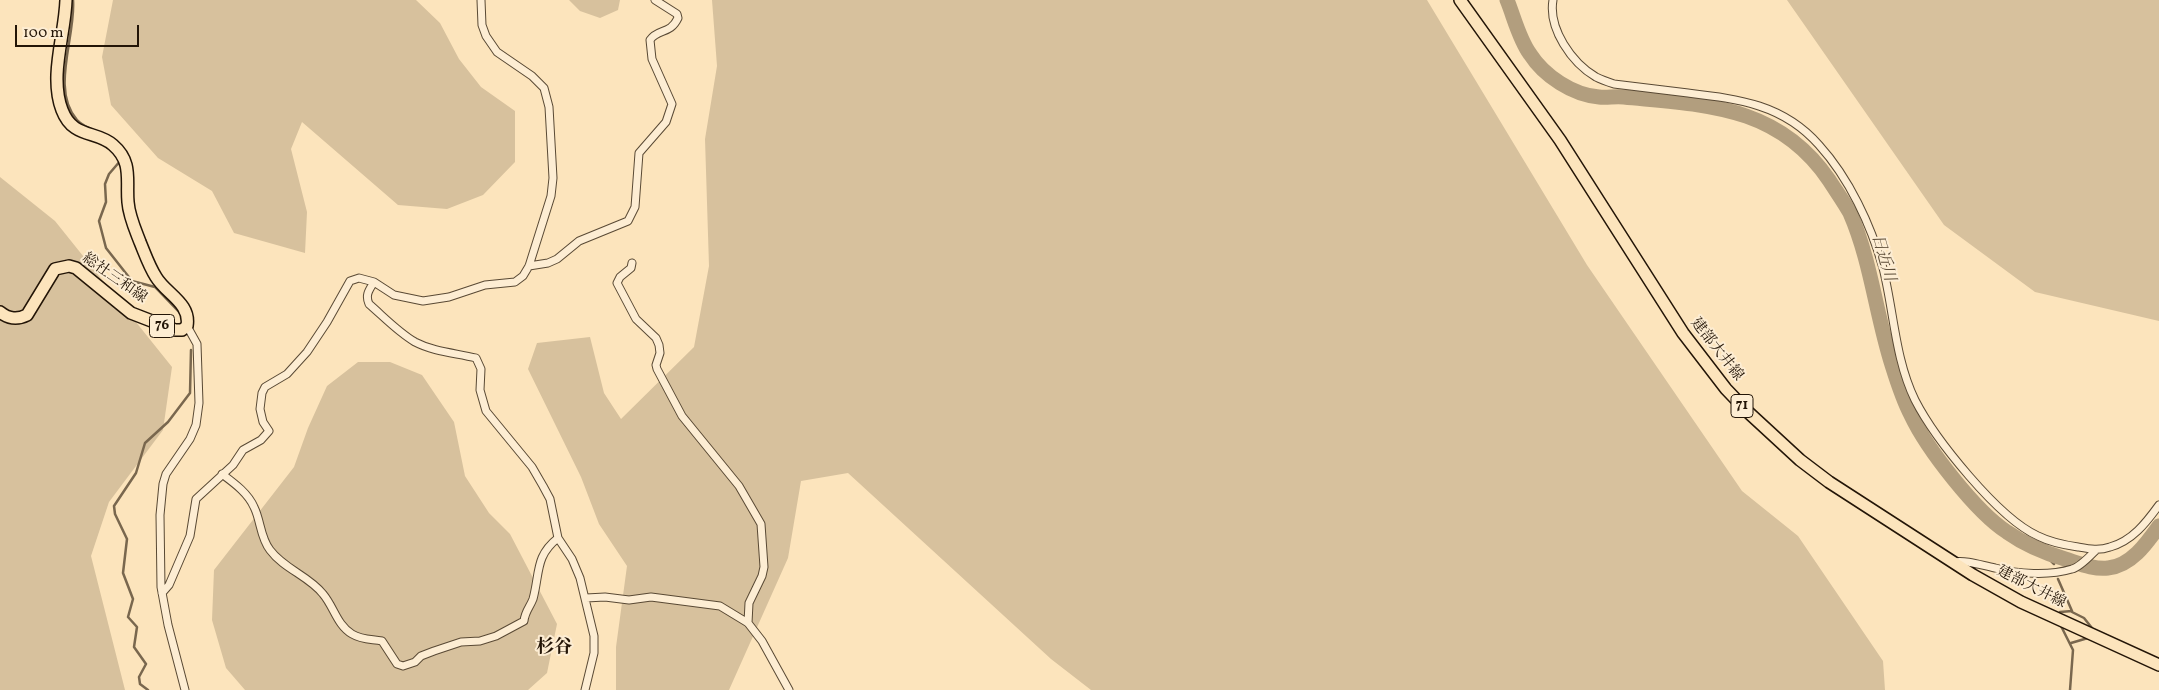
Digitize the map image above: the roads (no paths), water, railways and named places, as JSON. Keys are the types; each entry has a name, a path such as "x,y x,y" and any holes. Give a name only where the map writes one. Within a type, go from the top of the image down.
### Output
{"main road":[{"name":"総社三和線","path":"0,312 9,318 15,319 27,315 55,269 69,266 82,272 130,313 175,330 182,330 187,326 188,320 184,307 157,279 133,225 127,201 128,172 123,159 112,144 78,130 62,111 58,94 58,74 66,0"},
{"name":"建部大井線","path":"1460,0 1560,140 1683,333 1726,389 1749,413 1800,460 1860,504 1952,562 2021,602 2159,665"}],"street":[{"path":"162,593 169,585 190,536 196,499 233,465 244,450 261,440 269,431 263,422 260,409 260,400 265,387 287,374 307,352 327,322 350,281 359,278 374,282 394,295 423,300 449,297 485,285 515,282 523,276 529,266 551,196 553,178 549,106 544,88 532,76 498,52 486,36 482,25 481,0"},
{"path":"529,266 548,263 557,259 579,241 620,225 628,221 632,215 635,207 639,153 666,122 672,104 652,59 650,40 658,33 670,30 678,18 677,14 655,0"},
{"path":"1553,0 1554,25 1561,40 1585,70 1598,78 1614,84 1731,98 1758,105 1782,116 1799,127 1818,144 1850,189 1867,227 1882,268 1896,337 1915,399 1937,437 1956,460 2018,524 2037,536 2063,545 2096,550 2120,544 2135,534 2159,506"},
{"path":"632,263 631,268 620,277 617,283 636,319 656,338 660,353 656,364 657,368 682,416 739,486 761,524 764,567 762,576 749,603 748,623"},
{"path":"374,282 368,292 369,304 399,330 415,342 455,355 476,358 480,363 480,390 486,411 532,467 550,499 558,538 577,568 594,636 594,653 585,690"},
{"path":"185,690 162,593 160,515 163,484 172,463 190,439 196,425 199,403 197,344 187,326"},
{"path":"222,474 249,498 255,508 262,535 270,550 282,562 323,593 341,624 351,634 363,639 382,641 397,664 403,666 415,662 421,656 461,642 480,641 496,636 524,621 526,608 532,601 538,568 545,549 558,538"},
{"path":"1952,562 1965,560 1996,568 2047,573 2074,569 2096,550"},
{"path":"586,598 605,597 629,600 651,597 720,606 748,623 762,641 789,690"}],"waterway":[{"path":"73,0 65,78 65,94 69,108 82,124 112,138 122,147"},
{"name":"日近川","path":"1507,0 1520,35 1530,54 1551,77 1569,88 1579,93 1599,97 1621,97 1683,103 1738,113 1763,123 1787,137 1809,155 1829,180 1850,213 1863,250 1886,346 1903,397 1918,429 1953,479 1995,523 2042,551 2097,568 2108,568 2124,563 2138,553 2159,526"},
{"path":"121,160 109,174 105,184 106,202 99,221 106,248 132,281 155,287 181,314"},
{"path":"148,690 140,684 139,677 146,664 134,647 137,627 128,617 133,599 123,573 127,539 115,514 114,506 136,473 145,443 168,422 190,393 191,350"},
{"name":"日近川","path":"2040,550 2054,564"},
{"path":"2058,579 2072,611 2060,612"},
{"path":"2072,612 2084,618 2092,628"},
{"path":"2061,626 2073,650 2070,690"},
{"path":"2071,643 2088,638"}],"district":[{"name":"杉谷","path":"554,649"}]}
